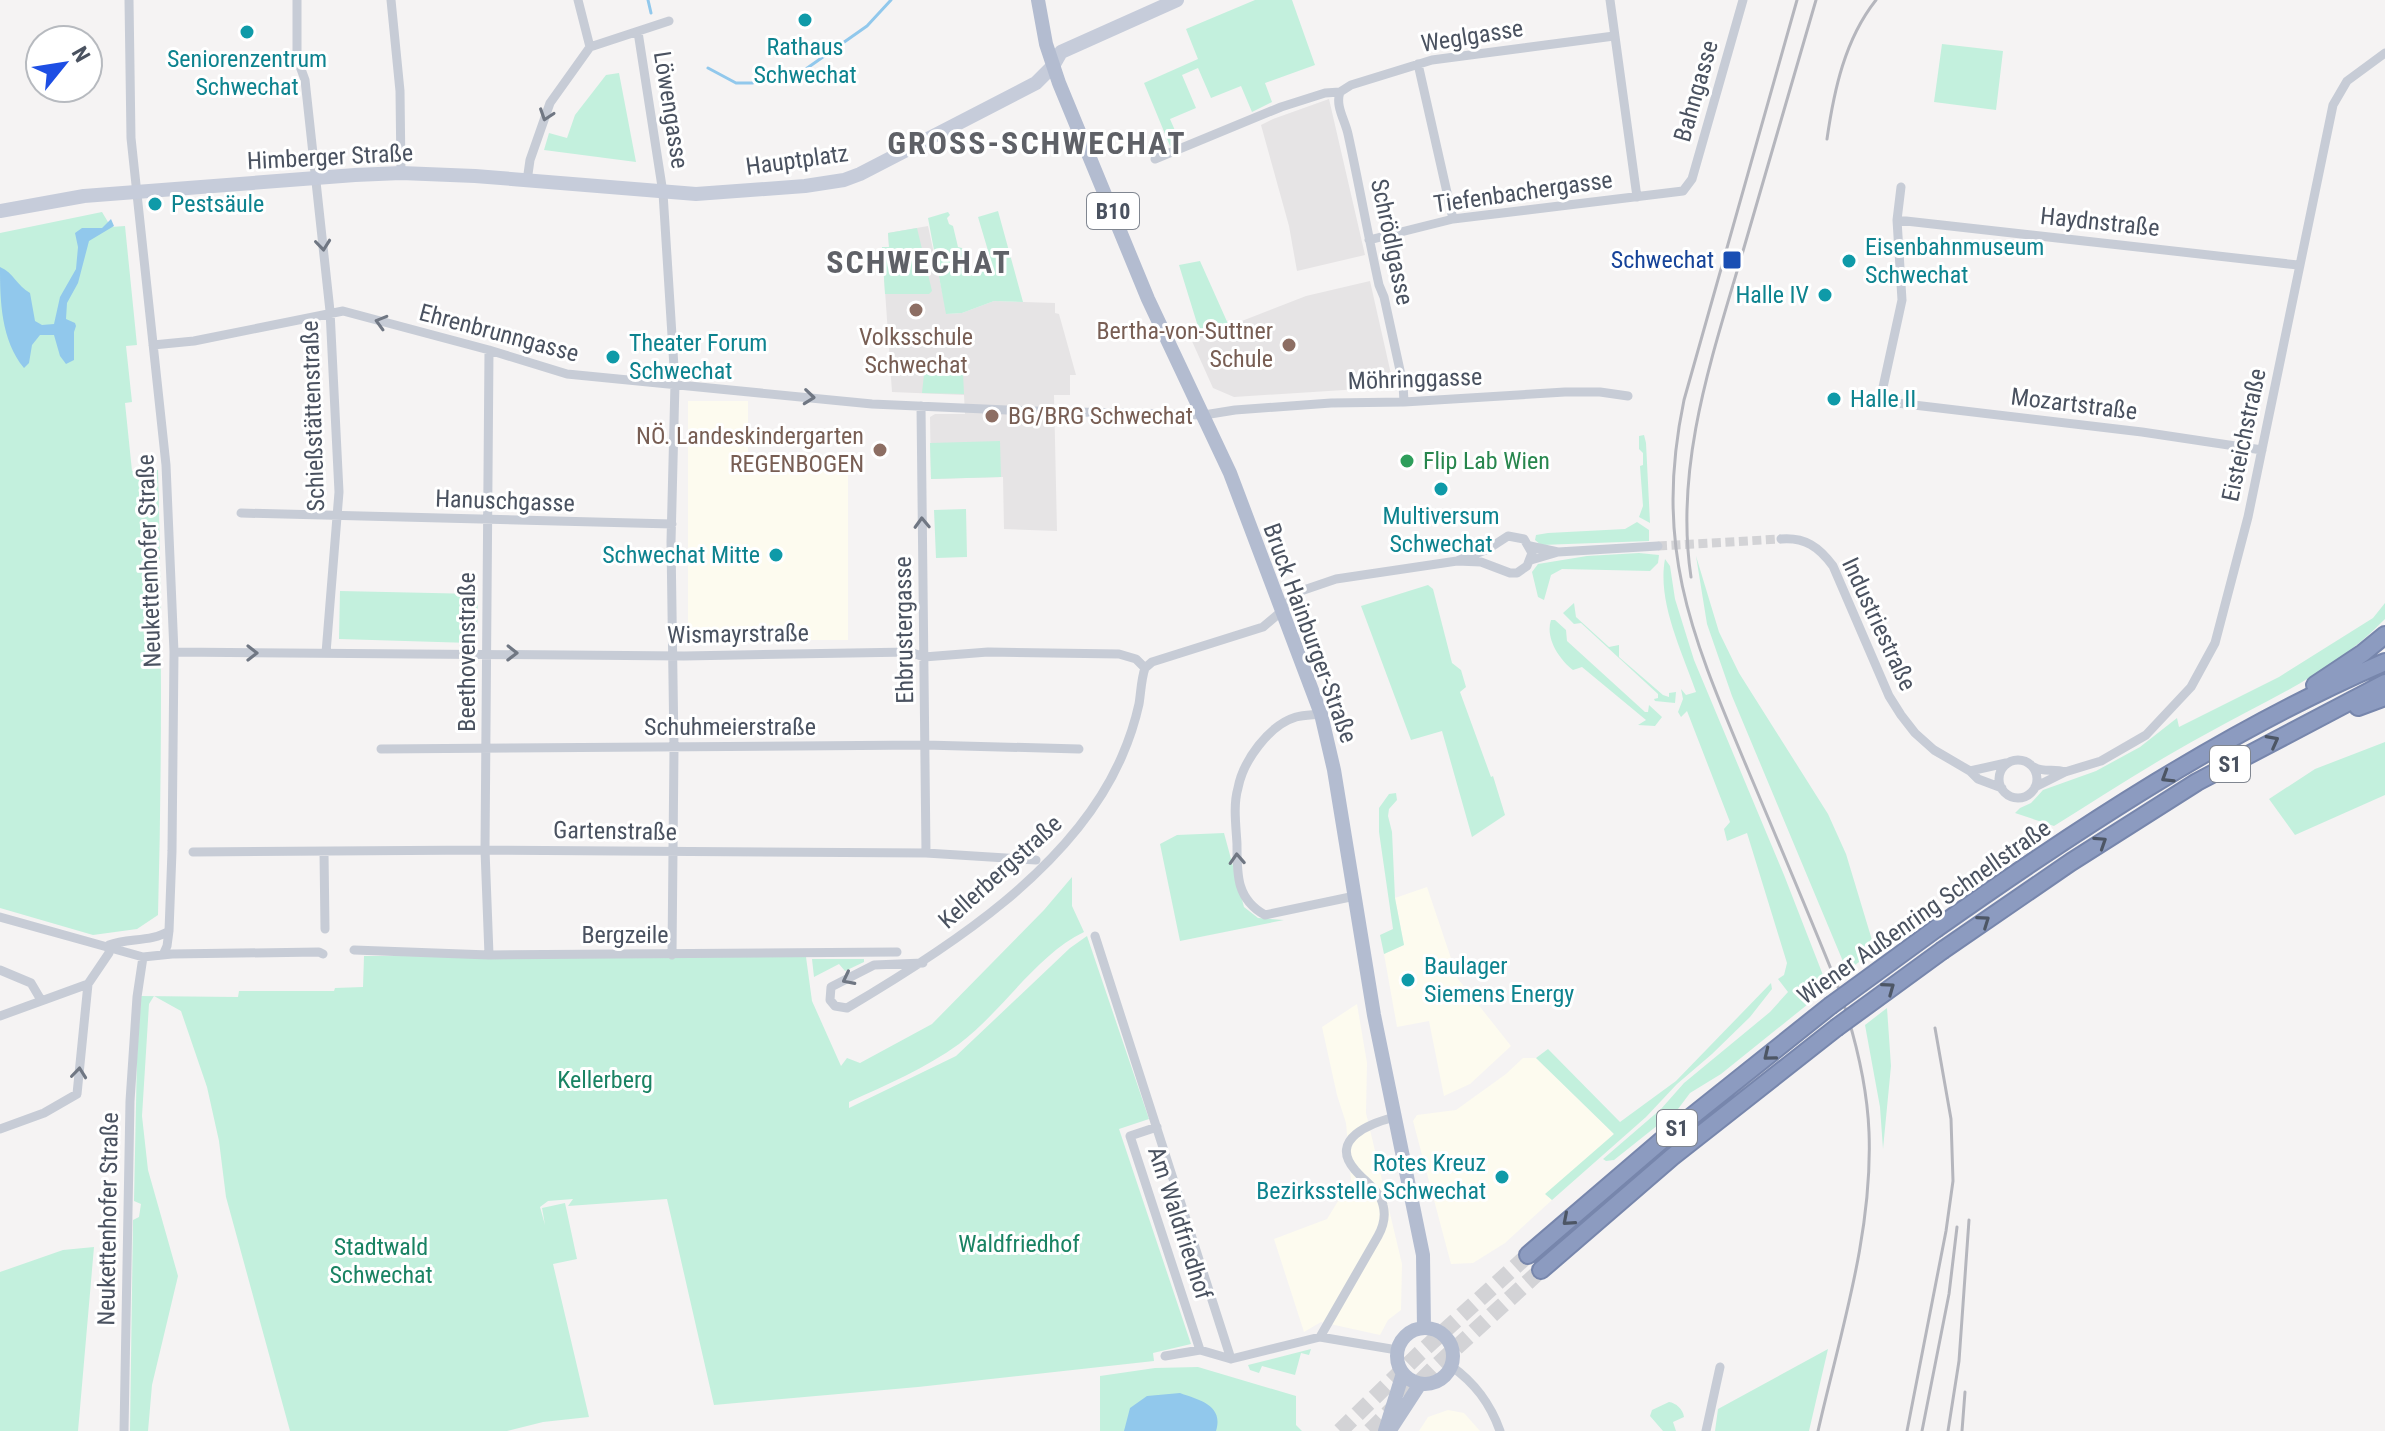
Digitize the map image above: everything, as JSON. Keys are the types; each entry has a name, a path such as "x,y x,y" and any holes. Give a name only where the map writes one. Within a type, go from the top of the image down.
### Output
{"highway":[{"path":"2284,712 2304,691 2385,635"},
{"name":"Wiener Außenring Schnellstraße","path":"1528,1255 1661,1141 1830,1006 2003,882 2187,764 2351,676 2385,662"},
{"name":"Wiener Außenring Schnellstraße","path":"1541,1270 1672,1157 1836,1028 2025,892 2197,782 2385,683"},
{"path":"2330,710 2348,712 2385,697"}],"main road":[{"name":"B10","path":"1038,0 1053,66"},
{"name":"Hauptplatz","path":"663,193 696,194 805,186 844,180 860,174 1036,83 1053,66 1061,52 1177,0"},
{"name":"Bruck Hainburger-Straße","path":"1053,66 1148,299 1230,473 1321,714 1334,770 1374,1015 1423,1255 1424,1328"},
{"name":"Himberger Straße","path":"0,211 84,196 135,191 401,173 663,193"},
{"path":"1424,1328 1444,1336 1453,1355 1451,1366 1435,1382 1420,1384 1403,1373 1397,1362 1397,1350 1407,1334 1424,1328"},
{"path":"1387,1431 1403,1373"},
{"path":"1387,1431 1420,1384"}],"street":[{"name":"Neukettenhofer Straße","path":"129,0 131,138 166,465 174,652 169,931 163,955"},
{"name":"Schießstättenstraße","path":"297,0 297,58 305,80 330,311 338,515 326,653"},
{"path":"391,0 400,91 401,173"},
{"path":"578,0 590,47"},
{"path":"1610,0 1637,197"},
{"name":"Bahngasse","path":"1683,191 1692,179 1743,0"},
{"path":"527,181 530,160 550,103 590,47 669,21"},
{"name":"Löwengasse","path":"638,32 663,193 675,383 672,955"},
{"name":"Weglgasse","path":"1155,159 1281,107 1325,93 1340,92 1351,85 1418,64 1452,56 1614,36"},
{"name":"Eisteichstraße","path":"2035,787 2065,772 2101,761 2146,735 2176,705 2199,675 2215,643 2262,450 2298,265 2336,97 2354,74 2385,53"},
{"path":"1418,64 1453,219"},
{"name":"Schrödlgasse","path":"1340,92 1338,104 1349,138 1403,384 1404,402"},
{"path":"1897,220 1901,187"},
{"name":"Tiefenbachergasse","path":"1369,240 1453,219 1683,191"},
{"name":"Haydnstraße","path":"1897,220 2298,265"},
{"name":"Mozartstraße","path":"1897,220 1902,300 1880,401 2127,430 2262,450"},
{"name":"Ehrenbrunngasse","path":"153,345 194,341 330,311 343,311 567,374 872,404 1204,415"},
{"name":"Beethovenstraße","path":"489,350 485,850 489,955"},
{"name":"Möhringgasse","path":"1204,415 1331,403 1404,402 1565,392 1628,396"},
{"name":"Ehbrustergasse","path":"921,406 926,853"},
{"name":"Hanuschgasse","path":"241,513 672,524"},
{"path":"1457,561 1508,536 1517,536 1530,546 1558,552 1658,546"},
{"name":"Industriestraße","path":"1781,539 1801,540 1822,551 1843,587 1889,696 1915,733 1934,750 1978,779 2002,788"},
{"path":"1498,542 1494,555 1499,567"},
{"path":"1145,668 1152,662 1263,627 1283,610 1295,593 1336,579 1457,561 1481,562 1517,573 1531,560 1530,546"},
{"path":"1531,560 1558,552"},
{"name":"Wismayrstraße","path":"174,652 673,656 910,652 924,657 988,652 1119,654 1136,659 1145,668"},
{"name":"Kellerbergstraße","path":"923,963 874,965 831,987 830,1000 835,1006 847,1008 923,963 958,939 1009,897 1085,821 1122,758 1136,716 1145,668"},
{"path":"1321,714 1299,716 1283,724 1265,740 1249,761 1237,788 1237,868 1241,889 1250,906 1265,915 1355,896"},
{"name":"Schuhmeierstraße","path":"381,749 925,745 1079,749"},
{"path":"1970,771 2008,762 2019,760 2034,767 2037,778 2029,794 2020,798 2010,796 2002,788 1999,776 2008,762"},
{"name":"Eisteichstraße","path":"2034,767 2065,772"},
{"name":"Gartenstraße","path":"193,852 926,853 1036,860"},
{"path":"324,852 325,929"},
{"path":"0,917 143,957 257,951 323,954"},
{"path":"109,945 161,936 169,931"},
{"name":"Am Waldfriedhof","path":"1095,936 1231,1359"},
{"path":"0,1129 44,1113 77,1094 88,984 109,953 109,945"},
{"name":"Bergzeile","path":"354,950 489,955 897,952"},
{"name":"Neukettenhofer Straße","path":"124,1431 130,1101 143,957"},
{"path":"0,970 31,983 41,1000"},
{"path":"0,1016 88,984"},
{"path":"1320,1337 1384,1221 1382,1202 1352,1166 1348,1144 1360,1131 1375,1122 1395,1117"},
{"name":"Am Waldfriedhof","path":"1157,1127 1130,1136 1200,1350"},
{"path":"1165,1356 1200,1350 1231,1359 1320,1337 1397,1350"},
{"path":"1451,1366 1485,1397 1500,1431"},
{"path":"1706,1431 1720,1367"}],"shaded area":[{"path":"1329,99 1365,255 1297,271 1289,226 1261,125"},
{"name":"BG/BRG Schwechat","path":"928,226 947,314 962,313 994,301 1055,303 1055,313 1059,314 1076,375 1070,375 1070,395 1054,395 1057,531 1004,529 1003,477 931,479 930,417 935,414 965,414 964,395 892,392 882,247 889,247 888,233"},
{"name":"Bertha-von-Suttner Schule","path":"1370,281 1393,383 1391,387 1234,397 1213,388 1191,339 1306,296"},
{"path":"688,401 748,401 748,457 848,457 848,640 688,640"},
{"path":"1427,887 1458,979 1511,1046 1470,1084 1444,1096 1429,1021 1397,1027 1384,954 1404,945 1395,898"},
{"path":"1357,1004 1367,1063 1366,1113 1402,1264 1401,1310 1388,1320 1380,1335 1321,1322 1304,1332 1274,1239 1327,1219 1351,1180 1346,1123 1322,1027"},
{"path":"1523,1058 1536,1058 1614,1134 1546,1195 1552,1200 1505,1243 1473,1263 1451,1264 1413,1121 1417,1115 1456,1110"},
{"path":"1448,1410 1464,1413 1480,1431 1419,1431 1428,1417"}],"green space":[{"path":"1255,0 1292,0 1315,65 1265,83 1272,102 1252,112 1241,86 1211,98 1198,68 1182,75 1196,108 1170,119 1180,142 1170,146 1144,83 1198,59 1186,29"},
{"path":"1942,44 2003,51 1996,110 1934,102"},
{"path":"619,73 636,162 544,150 549,133 567,138 575,115 606,75"},
{"path":"998,211 1023,302 994,301 962,313 946,314 928,218 948,212 950,215 947,218 953,226 958,247 962,248 968,265 975,269 989,254 978,217"},
{"path":"102,212 111,227 125,226 137,345 126,346 132,402 125,403 132,471 158,470 160,804 158,915 137,929 93,935 0,908 0,233"},
{"path":"917,228 932,291 929,294 885,294 882,247 889,247 888,233"},
{"path":"1200,261 1229,326 1200,333 1179,265"},
{"path":"963,373 964,394 922,393 924,374"},
{"path":"1644,435 1650,523 1639,517 1643,506 1640,466 1643,465 1643,453 1639,449 1639,436"},
{"path":"1000,441 1001,477 931,479 930,443"},
{"path":"966,509 967,557 936,558 934,510"},
{"path":"1637,522 1649,530 1649,541 1541,545 1535,540 1536,535 1548,533 1625,529"},
{"path":"1659,555 1658,563 1650,571 1562,569 1551,575 1544,600 1538,597 1532,572 1538,564 1587,556"},
{"path":"1696,556 1719,632 1739,673 1828,814 1846,854 1875,950 1847,971 1732,696 1707,624"},
{"path":"1665,559 1670,566 1675,599 1694,660 1828,988 1721,1074 1690,1093 1678,1109 1614,1160 1606,1161 1603,1159 1661,1109 1684,1083 1770,1012 1788,992 1778,979 1784,975 1787,963 1747,833 1727,841 1724,829 1730,822 1687,711 1681,717 1678,712 1683,699 1681,689 1686,695 1696,692 1664,592"},
{"path":"1428,585 1433,589 1452,663 1461,670 1466,687 1460,692 1505,815 1472,837 1442,731 1411,740 1361,606"},
{"path":"340,591 478,594 477,637 471,643 339,639"},
{"path":"1574,603 1576,617 1609,647 1619,645 1619,657 1663,695 1669,697 1669,693 1676,692 1675,703 1655,701 1658,694 1581,623 1574,624 1563,613"},
{"path":"2385,603 2385,619 2323,669 2167,756 2054,826 2015,813 2031,803 2043,790 2096,771 2140,747 2177,718 2179,727 2279,677 2373,618"},
{"path":"1551,620 1566,630 1567,641 1645,712 1648,712 1649,705 1662,717 1655,726 1638,725 1646,720 1582,667 1573,670 1568,665 1552,641"},
{"path":"2385,742 2385,795 2295,835 2269,799 2315,769"},
{"path":"1396,793 1397,800 1389,809 1388,816 1392,832 1395,898 1404,945 1384,954 1380,935 1393,929 1379,832 1379,808 1389,794"},
{"path":"1224,833 1244,907 1258,918 1284,920 1180,941 1160,844 1177,835"},
{"path":"1072,877 1072,906 1084,932 1050,955 959,1044 891,1083 849,1102 849,1108 956,1056 1070,948 1087,936 1149,1119 1119,1129 1191,1344 1153,1353 1154,1361 714,1405 667,1199 568,1206 573,1199 548,1201 540,1207 545,1225 542,1208 565,1203 577,1259 553,1264 589,1417 543,1422 507,1431 290,1431 226,1197 219,1141 207,1087 181,1011 154,996 238,997 239,991 334,991 335,988 363,987 364,956 806,957 812,1001 841,1066 847,1058 860,1063 932,1024 1044,910"},
{"path":"812,959 864,959 864,962 845,971 839,964 814,977"},
{"path":"1771,983 1772,989 1750,1017 1646,1117 1552,1200 1545,1194 1614,1134 1536,1058 1548,1049 1620,1122 1676,1081"},
{"path":"141,996 154,996 149,1004 142,1116 148,1170 178,1276 152,1385 148,1431 130,1431 133,1220 139,1217 141,1204 134,1201 137,1057"},
{"path":"1887,1008 1891,1066 1883,1149 1880,1107 1865,1025"},
{"path":"94,1247 78,1431 0,1431 0,1272 63,1250"},
{"path":"1311,1349 1309,1355 1301,1353 1295,1375 1262,1366 1259,1373 1250,1370 1248,1365"},
{"path":"1828,1349 1809,1431 1715,1431 1718,1409"},
{"path":"1198,1367 1296,1396 1296,1425 1302,1431 1100,1431 1100,1376 1155,1368"},
{"path":"1669,1402 1679,1407 1684,1417 1673,1422 1676,1431 1663,1431 1650,1416 1652,1410"}],"water":[{"path":"111,219 114,226 89,241 78,283 67,303 66,319 76,326 74,360 66,364 60,356 54,335 40,335 32,345 29,363 24,368 6,333 0,267 30,293 35,321 42,325 54,324 60,297 76,269 78,247 75,233 82,228 102,228"},
{"path":"1180,1393 1213,1409 1218,1422 1216,1431 1124,1431 1130,1408 1147,1396"}],"waterway":[{"path":"648,0 651,13"},
{"path":"708,68 736,83 752,83 803,71 867,26 891,0"}],"tunnel":[{"path":"1658,546 1781,539"},
{"path":"1340,1431 1528,1255"},
{"path":"1370,1431 1541,1270"}],"railway":[{"path":"1797,0 1684,400 1673,502 1683,591 1695,633 1728,722 1837,984 1854,1038 1866,1094 1869,1132 1866,1208 1853,1283 1818,1431"},
{"path":"1691,577 1687,535 1688,494 1699,412 1719,331 1816,0"},
{"path":"1827,139 1842,66 1856,31 1876,0"},
{"path":"1907,1431 1953,1181 1951,1119 1935,1028"},
{"path":"1948,1431 1959,1361 1969,1220"},
{"path":"1922,1431 1949,1294 1957,1227"},
{"path":"1962,1431 1965,1392"}],"place":[{"name":"Rathaus Schwechat","path":"805,20"},
{"name":"Seniorenzentrum Schwechat","path":"247,32"},
{"name":"Pestsäule","path":"155,204"},
{"name":"Schwechat","path":"1732,260"},
{"name":"Eisenbahnmuseum Schwechat","path":"1849,261"},
{"name":"Halle IV","path":"1825,295"},
{"name":"Volksschule Schwechat","path":"916,310"},
{"name":"Bertha-von-Suttner Schule","path":"1289,345"},
{"name":"Theater Forum Schwechat","path":"613,357"},
{"name":"Halle II","path":"1834,399"},
{"name":"BG/BRG Schwechat","path":"992,416"},
{"name":"NÖ. Landeskindergarten REGENBOGEN","path":"880,450"},
{"name":"Flip Lab Wien","path":"1407,461"},
{"name":"Multiversum Schwechat","path":"1441,489"},
{"name":"Schwechat Mitte","path":"776,555"},
{"name":"Baulager Siemens Energy","path":"1408,980"},
{"name":"Rotes Kreuz Bezirksstelle Schwechat","path":"1502,1177"}],"district":[{"name":"GROSS-SCHWECHAT","path":"1037,143"},
{"name":"SCHWECHAT","path":"919,262"}],"park label":[{"name":"Kellerberg","path":"605,1080"},
{"name":"Waldfriedhof","path":"1019,1244"},
{"name":"Stadtwald Schwechat","path":"381,1261"}]}
